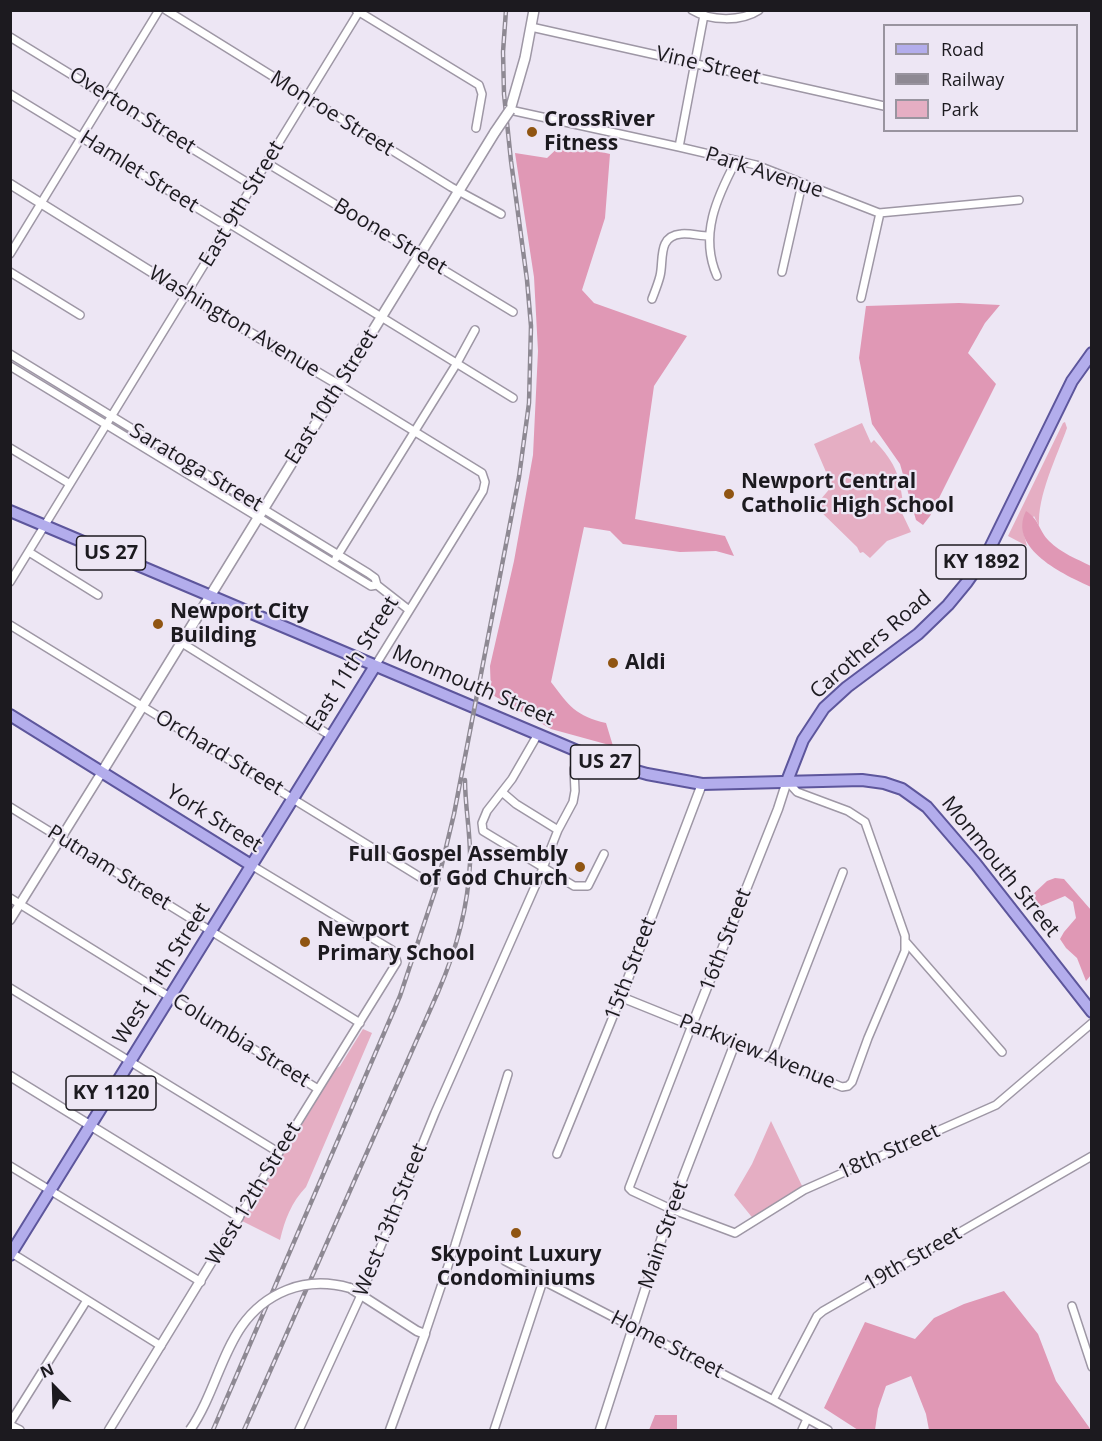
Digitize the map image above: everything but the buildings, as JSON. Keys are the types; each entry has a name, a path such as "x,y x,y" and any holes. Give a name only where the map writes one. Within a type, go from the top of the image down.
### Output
{"main road":[{"name":"East 10th Street","path":"102,772 510,110 534,10"},
{"name":"Carothers Road","path":"787,781 803,740 824,708 918,634 948,605 974,573 988,552 1072,381 1092,354"},
{"name":"Monmouth Street","path":"10,511 601,761 647,774 702,784 864,780 902,789 931,811 982,873 985,886 1023,934 1032,937 1092,1012"},
{"name":"East 11th Street","path":"251,865 375,666"},
{"name":"York Street","path":"10,715 251,865"},
{"name":"West 11th Street","path":"11,1253 251,865"}],"street":[{"path":"10,254 159,10"},
{"name":"Monroe Street","path":"166,10 306,99 458,191 501,214"},
{"path":"692,10 704,15 724,18 742,17 759,10"},
{"path":"359,11 478,85 482,94 476,128"},
{"name":"East 9th Street","path":"10,582 359,11"},
{"path":"679,147 704,15"},
{"name":"Vine Street","path":"531,27 883,106"},
{"name":"Overton Street","path":"10,37 253,186"},
{"name":"Hamlet Street","path":"10,94 220,222 230,224 513,398"},
{"name":"Park Avenue","path":"510,110 756,165 880,213 1019,200"},
{"path":"717,276 711,264 709,236 713,210 736,161"},
{"name":"Boone Street","path":"267,163 513,312"},
{"name":"Washington Avenue","path":"10,184 482,473 485,482"},
{"path":"782,272 802,184"},
{"path":"861,298 880,213"},
{"path":"652,299 660,277 662,250 665,242 672,236 680,234 709,236"},
{"path":"10,272 80,315"},
{"path":"333,563 415,432 475,330"},
{"name":"Saratoga Street","path":"10,354 112,417 333,563 371,586 377,585"},
{"name":"Saratoga Street","path":"10,366 106,425 261,514 339,555 375,578 377,585 409,610"},
{"path":"10,448 70,484"},
{"name":"East 11th Street","path":"375,666 483,491 485,482"},
{"path":"29,552 98,595"},
{"name":"Orchard Street","path":"10,625 428,882"},
{"path":"182,643 331,736"},
{"path":"538,734 502,792 487,811 482,828 485,833 574,886 588,886 604,854"},
{"name":"West 13th Street","path":"299,1431 361,1295 431,1121 480,1008 558,830 573,802 574,769 582,752"},
{"path":"10,920 102,772"},
{"path":"787,781 796,792 848,811 865,822 906,942 1002,1052"},
{"name":"16th Street","path":"671,1209 629,1188 787,781"},
{"name":"15th Street","path":"557,1154 621,997 702,784"},
{"path":"502,792 516,804 558,830"},
{"name":"Putnam Street","path":"10,807 360,1023"},
{"name":"York Street","path":"251,865 392,950 396,956"},
{"path":"771,1057 843,872"},
{"name":"Columbia Street","path":"10,898 318,1089"},
{"name":"Parkview Avenue","path":"621,997 842,1087 850,1084 906,942"},
{"name":"West 12th Street","path":"109,1431 278,1152 397,962 396,956"},
{"path":"10,988 278,1152"},
{"name":"18th Street","path":"671,1209 732,1232 738,1232 804,1190 996,1105 1092,1023"},
{"name":"Main Street","path":"600,1431 671,1209 735,1042"},
{"path":"390,1431 455,1245 508,1074"},
{"path":"10,1076 239,1217"},
{"name":"19th Street","path":"773,1400 817,1316 823,1311 1092,1156"},
{"path":"10,1166 201,1282"},
{"path":"11,1253 161,1346"},
{"name":"Home Street","path":"505,1261 773,1400 828,1431"},
{"path":"494,1431 543,1281"},
{"path":"190,1431 241,1324 258,1306 295,1287 325,1284 350,1288 425,1334"},
{"path":"20,1431 10,1424 87,1300"},
{"path":"1072,1306 1092,1367"},
{"path":"802,1431 807,1419"}],"green space":[{"path":"1065,422 1067,428 1041,502 1039,526 1034,516 1023,531 1027,546 1008,536"},
{"path":"862,423 871,443 874,440 893,464 901,488 904,509 902,513 911,532 887,541 870,558 863,552 860,553 857,547 815,506 832,486 814,444"},
{"path":"121,427 248,504 250,507 123,431"},
{"path":"363,1029 372,1033 306,1187 289,1212 280,1240 242,1221 253,1196 264,1186 286,1144 291,1142 314,1105 313,1100 334,1070 340,1066"},
{"path":"771,1121 804,1190 755,1221 734,1195 752,1164"}],"shaded area":[{"path":"563,143 610,154 605,218 582,290 594,303 687,336 654,386 635,519 725,536 734,556 716,551 680,552 623,544 610,531 584,527 551,682 574,709 587,717 606,723 613,746 551,729 491,694 490,666 514,561 533,455 538,351 534,277 515,153 547,158"},
{"path":"959,303 1000,305 985,323 968,353 996,384 930,516 923,525 916,520 900,464 872,424 859,358 866,306"},
{"path":"1026,511 1054,545 1091,566 1091,587 1054,568 1031,549 1024,537 1022,525"},
{"path":"1055,878 1064,879 1091,910 1091,975 1086,981 1077,958 1060,939 1076,918 1073,902 1065,896 1036,908 1030,897 1047,881"},
{"path":"1004,1291 1038,1334 1056,1381 1091,1430 929,1430 926,1414 911,1376 886,1386 878,1409 875,1430 858,1430 824,1408 865,1322 915,1339 934,1318 964,1304"},
{"path":"655,1415 677,1415 677,1430 649,1430"}],"railway":[{"path":"213,1430 400,996 437,885 454,814 519,477 529,403 531,326 504,94 503,52 506,10"},
{"path":"244,1430 450,961 464,913 469,880 470,853 465,780"}],"place":[{"name":"CrossRiver Fitness","path":"532,132"},
{"name":"Newport Central Catholic High School","path":"729,494"},
{"name":"Newport City Building","path":"158,624"},
{"name":"Aldi","path":"613,663"},
{"name":"Full Gospel Assembly of God Church","path":"580,867"},
{"name":"Newport Primary School","path":"305,942"},
{"name":"Skypoint Luxury Condominiums","path":"516,1233"}]}
